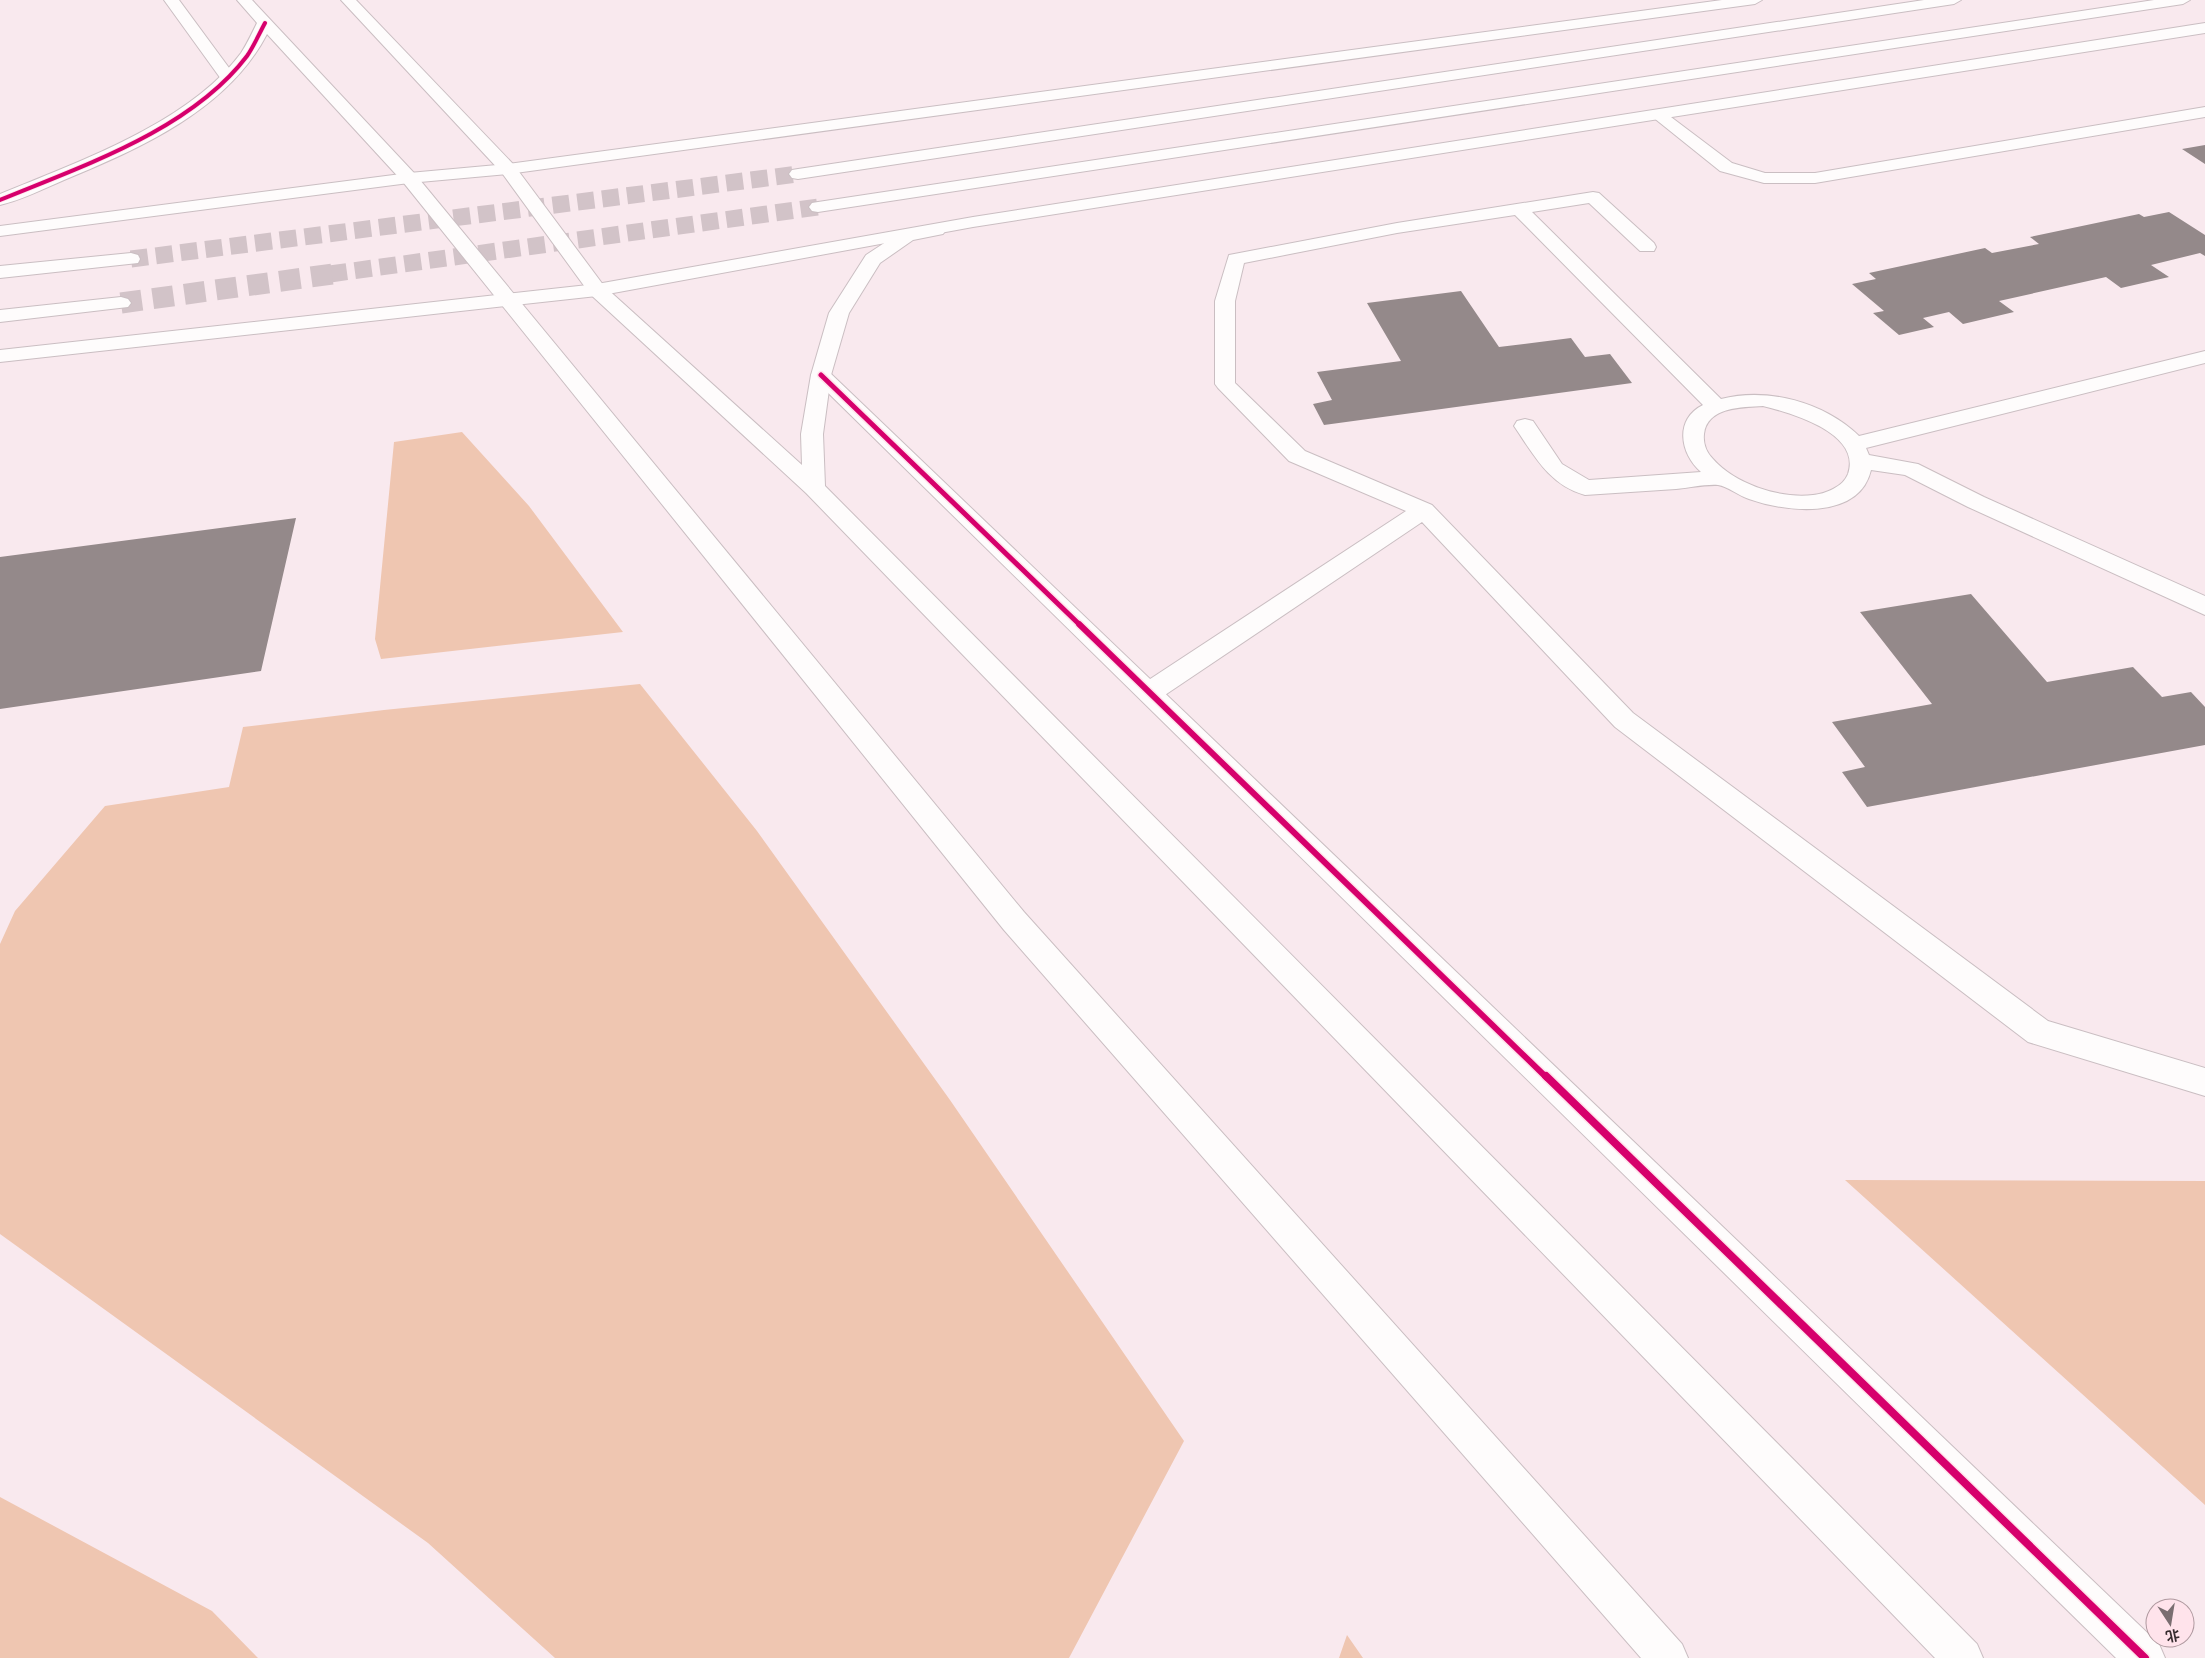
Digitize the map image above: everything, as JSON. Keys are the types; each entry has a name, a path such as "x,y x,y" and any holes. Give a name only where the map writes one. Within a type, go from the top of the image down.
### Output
{"main road":[{"path":"171,0 227,76"},
{"path":"244,0 409,178 1014,921 1668,1658"},
{"path":"348,0 508,169 597,290 814,488 1963,1658"},
{"path":"0,230 409,178 508,169 1755,0"},
{"path":"798,174 1954,0"},
{"path":"818,207 2183,0"},
{"path":"0,200 144,138 208,95 246,57 265,24"},
{"path":"0,356 597,290 973,222 2205,28"},
{"path":"1657,114 1726,166 1764,178 1815,178 2205,112"},
{"path":"1647,247 1593,197 1398,228 1236,259 1225,301 1226,384 1297,456 1424,510 1624,720 2039,1032 2205,1082"},
{"path":"1519,209 1716,406"},
{"path":"814,488 812,434 821,375 839,312 873,259 907,236 973,222"},
{"path":"0,272 131,259"},
{"path":"0,316 121,303"},
{"path":"1856,452 2205,357"},
{"path":"821,375 890,444 1150,692 2145,1658"},
{"path":"1754,400 1789,405 1815,414 1837,428 1856,452 1859,477 1847,490 1827,499 1801,502 1773,500 1745,491 1721,478 1703,462 1694,446 1692,430 1701,416 1716,406 1737,401 1754,400"},
{"path":"1525,426 1554,470 1585,488 1721,478"},
{"path":"1856,452 1910,469 1976,502 2205,606"},
{"path":"1150,692 1424,510"}],"shaded area":[{"path":"462,432 529,506 623,632 381,659 375,639 394,442"},
{"path":"640,684 757,831 950,1100 1184,1441 1069,1658 555,1658 428,1543 0,1234 0,944 15,911 105,806 229,787 243,727 384,710"},
{"path":"1845,1180 2205,1181 2205,1505"},
{"path":"0,1497 212,1611 258,1658 0,1658"},
{"path":"1347,1635 1363,1658 1339,1658"}],"building":[{"path":"2205,145 2205,164 2182,149"},
{"path":"2169,212 2205,235 2205,256 2200,253 2151,265 2169,277 2121,288 2106,277 1999,301 2014,312 1963,324 1949,312 1923,318 1934,327 1899,335 1873,313 1884,311 1852,284 1876,279 1869,273 1985,248 1992,253 2039,244 2030,237 2139,214 2144,217"},
{"path":"1461,291 1499,347 1571,338 1585,357 1610,354 1632,383 1324,425 1313,404 1332,400 1317,372 1401,361 1367,303"},
{"path":"296,518 261,671 0,709 0,557"},
{"path":"1971,594 2047,682 2133,667 2162,697 2191,692 2205,707 2205,745 1867,807 1842,772 1865,767 1832,722 1932,704 1860,612"}],"tunnel":[{"path":"131,259 798,174"},
{"path":"330,274 818,207"},
{"path":"121,303 340,273"}],"cycle path":[{"path":"0,200 99,159 133,142 196,105 223,82 246,57 265,23"},
{"path":"821,375 890,444 1150,692 2145,1658"}]}
